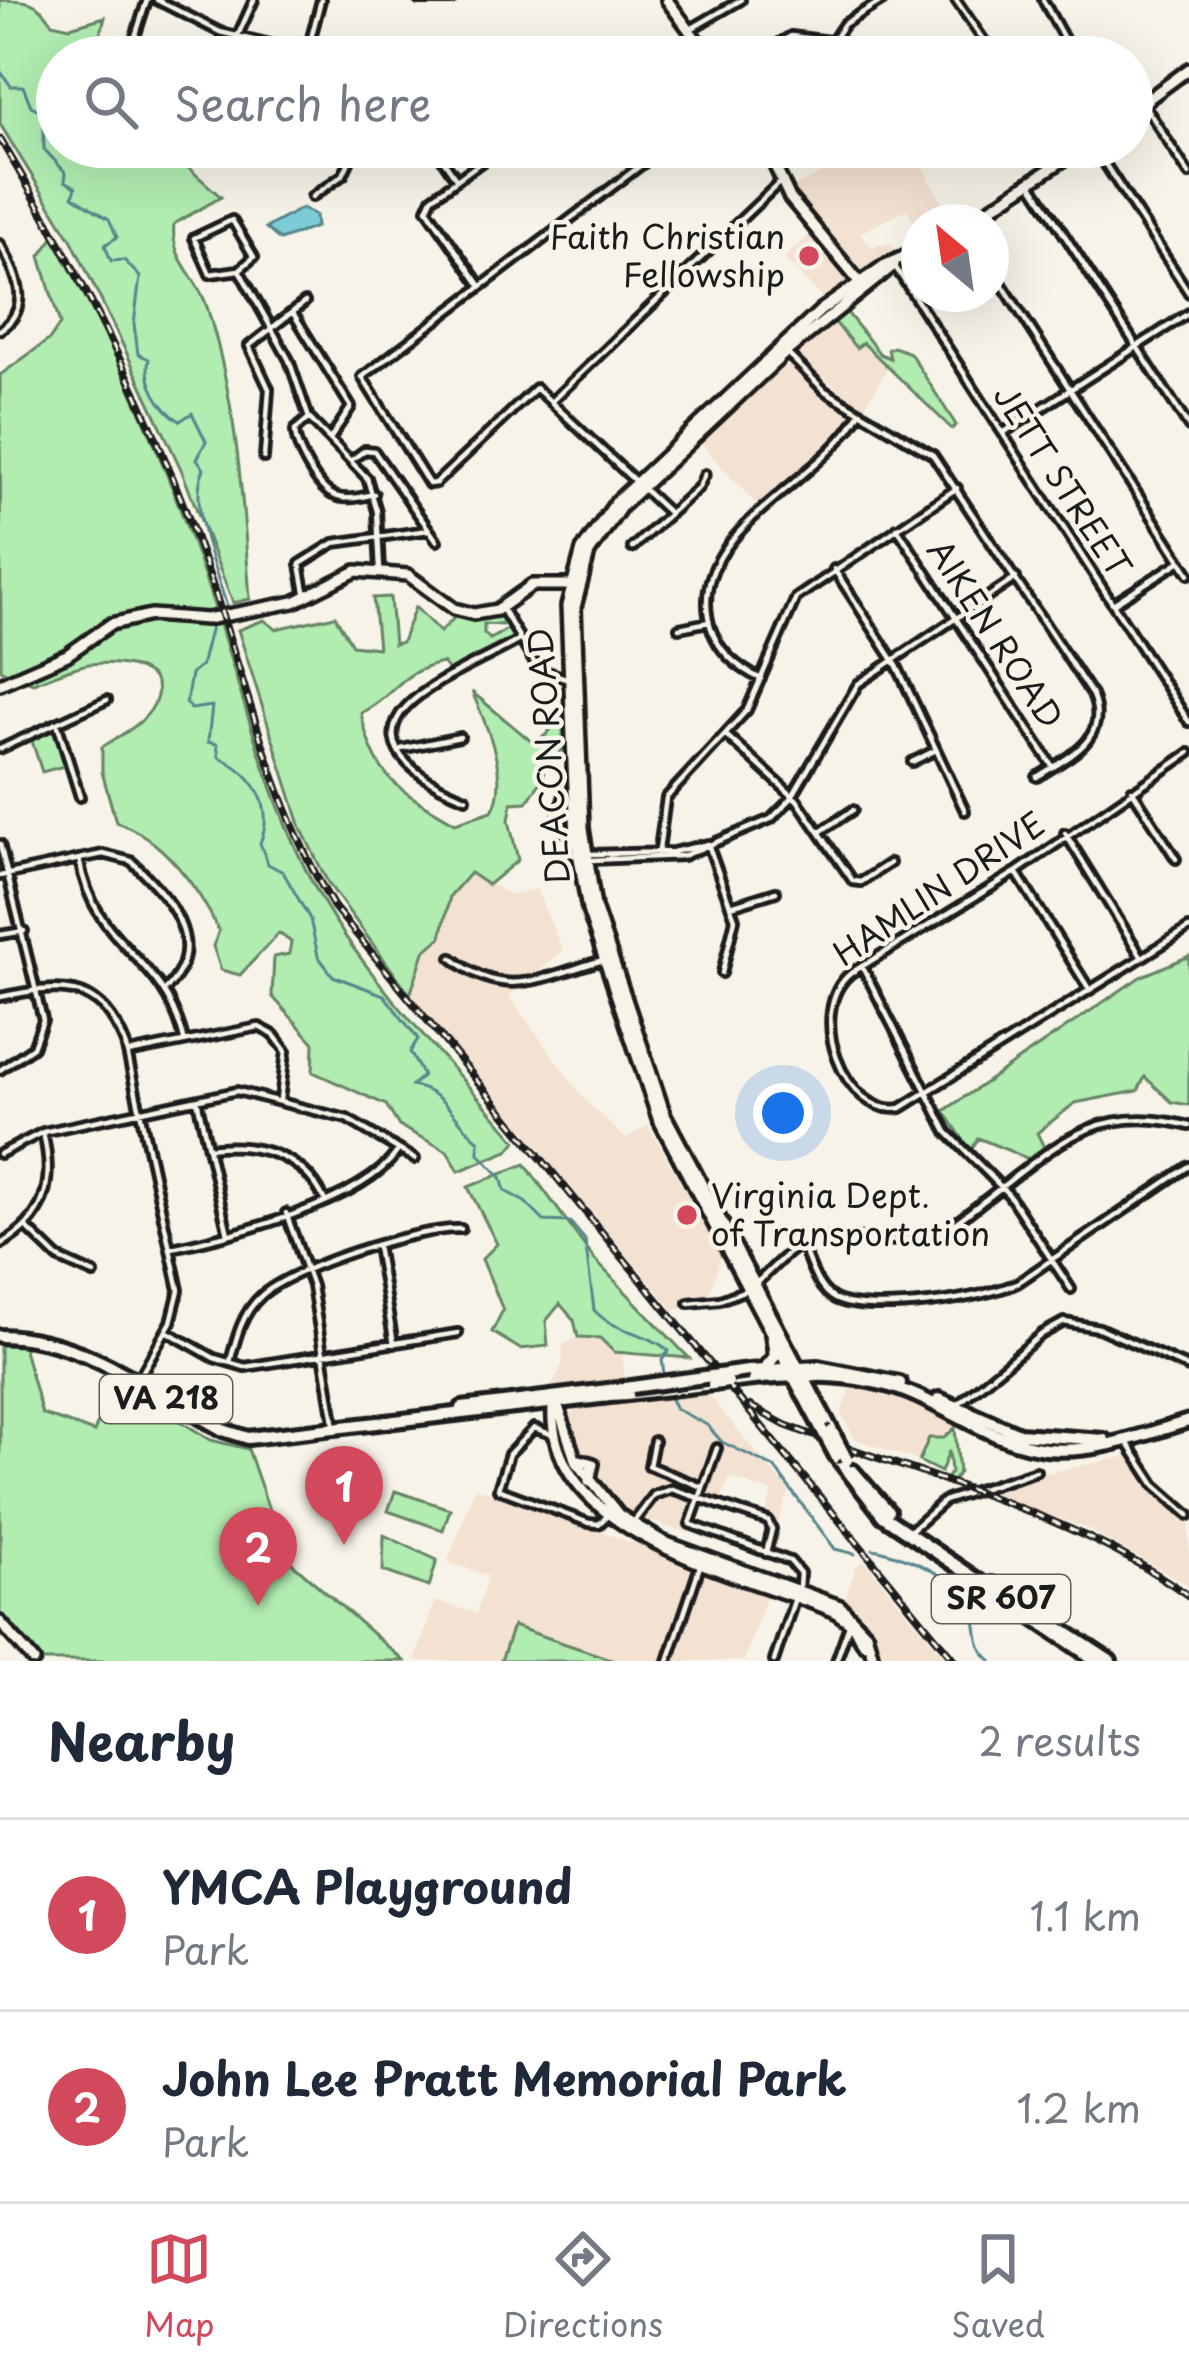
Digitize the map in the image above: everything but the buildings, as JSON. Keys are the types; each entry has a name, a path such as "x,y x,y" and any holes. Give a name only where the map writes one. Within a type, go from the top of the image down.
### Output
{"main road":[{"path":"667,0 693,36"},
{"path":"1153,96 1189,69"},
{"path":"774,168 780,182 862,286"},
{"path":"1000,204 1055,168"},
{"name":"DEACON ROAD","path":"796,1371 665,1115 608,958 583,857 569,679 575,585 594,529 783,349 901,261"},
{"path":"0,684 60,658 111,624 151,615 207,619 306,598 345,574 380,570 416,578 461,612 502,607 532,585 575,585"},
{"name":"DEACON ROAD","path":"575,585 583,857"},
{"name":"DEACON ROAD","path":"751,1287 772,1334 796,1371"},
{"path":"755,1373 775,1356 772,1334"},
{"name":"VA 218","path":"0,1336 56,1342 239,1436 335,1429 796,1371 871,1374 954,1411"},
{"name":"VA 218","path":"796,1371 904,1391 1004,1430 1044,1440 1126,1439 1189,1421"},
{"name":"SR 607","path":"796,1371 842,1458 910,1532 1096,1661"},
{"path":"828,1429 819,1391 837,1377"},
{"path":"555,1401 559,1435 575,1474 608,1516 702,1561 851,1615 866,1634 871,1661"},
{"path":"555,1401 572,1456 590,1484 630,1527"},
{"path":"797,1594 850,1622 871,1661"},
{"path":"0,1622 34,1661"},
{"name":"SR 607","path":"1066,1637 1110,1661"}],"street":[{"path":"136,36 147,0"},
{"path":"157,0 233,36"},
{"path":"236,36 254,0"},
{"path":"312,36 321,0"},
{"path":"423,0 452,0"},
{"path":"689,30 740,0"},
{"path":"835,36 850,19 883,0"},
{"path":"956,0 980,36"},
{"path":"1042,0 1062,36"},
{"path":"1153,118 1189,174"},
{"path":"312,197 346,168"},
{"path":"449,168 458,180"},
{"path":"474,168 432,199 428,213 480,285"},
{"path":"636,168 363,374 424,480 436,483 536,388 670,514"},
{"path":"1108,168 1189,293"},
{"path":"552,400 780,182"},
{"path":"1032,185 1189,427"},
{"path":"232,220 254,256 239,270 210,274 193,245 195,236 232,220"},
{"path":"0,244 20,298 15,318 0,330"},
{"name":"JETT STREET","path":"894,265 1189,722"},
{"path":"239,270 271,328 309,418 353,459 374,494 380,570"},
{"path":"1009,296 1189,574"},
{"path":"264,458 270,400 249,346 305,302"},
{"path":"292,311 351,407 330,439"},
{"path":"1003,433 1189,314"},
{"path":"783,349 825,391 926,449 957,488 1098,710 1089,740 1037,777"},
{"path":"760,679 727,656 709,622 708,586 722,552 846,435 860,412"},
{"path":"309,418 295,430 296,443 327,491 337,497 374,494"},
{"path":"353,459 368,449 374,451 437,541"},
{"path":"632,548 705,474"},
{"path":"658,855 666,798 751,704 791,604 834,569 957,488"},
{"name":"AIKEN ROAD","path":"897,528 1053,767"},
{"path":"306,598 300,567 329,544 429,530"},
{"path":"1112,604 1181,561"},
{"path":"834,569 892,658 964,811"},
{"path":"564,795 559,815 571,854 583,857 682,856 771,819 793,795 852,691 892,658 1016,578"},
{"path":"502,607 538,669 569,679"},
{"path":"679,628 709,622"},
{"path":"466,798 418,777 399,749 397,725 408,705 519,640"},
{"path":"0,749 107,700"},
{"path":"57,723 80,797"},
{"path":"726,735 793,795 860,883 890,862"},
{"path":"399,749 460,737"},
{"path":"912,762 936,750"},
{"name":"HAMLIN DRIVE","path":"1189,753 1065,833 1016,872 839,983 827,1010 828,1033 864,1100 878,1109 901,1108 1189,928"},
{"path":"1132,790 1176,859"},
{"path":"820,832 853,810"},
{"path":"1065,833 1141,956"},
{"path":"0,844 43,1014 39,1037 0,1070"},
{"path":"708,844 735,929 722,974"},
{"path":"0,876 108,854 131,861 184,929 188,960 166,988"},
{"path":"80,859 94,913 166,988 184,1040"},
{"path":"1016,872 1089,988"},
{"path":"731,906 776,892"},
{"path":"0,934 24,931"},
{"path":"452,958 478,979 502,985 608,958"},
{"path":"862,966 956,1144 1001,1187 1071,1289"},
{"path":"0,997 65,988 95,999 112,1016 128,1053 179,1296 166,1331 136,1382"},
{"path":"128,1053 247,1026 269,1031 287,1057 280,1100"},
{"path":"0,1154 43,1132 237,1091 347,1119 415,1159"},
{"path":"197,1097 228,1234"},
{"path":"688,1303 720,1300 751,1287 802,1245 856,1234 924,1238 949,1227 1057,1143 1089,1127 1136,1118 1189,1126"},
{"path":"0,1245 26,1227 42,1204 49,1180 43,1132"},
{"path":"208,1148 241,1146 287,1158 307,1171 324,1199"},
{"path":"172,1248 228,1234 375,1178 397,1152"},
{"path":"802,1245 824,1290 837,1300 860,1304 990,1293 1052,1259 1189,1166"},
{"path":"286,1213 308,1272 335,1429"},
{"path":"26,1227 58,1258 94,1274"},
{"path":"230,1364 238,1331 256,1300 308,1272 423,1229 460,1229"},
{"path":"377,1246 394,1344"},
{"path":"954,1411 1042,1334 1064,1322 1090,1325 1189,1368"},
{"path":"166,1331 230,1364 255,1367 458,1333"},
{"path":"559,1435 549,1438 536,1427 509,1454 498,1489 589,1523 598,1524 608,1516"},
{"path":"1126,1439 1155,1485 1189,1515"},
{"path":"654,1441 649,1466 703,1487"},
{"path":"717,1448 690,1524 796,1566 797,1594 774,1661"},
{"path":"910,1532 944,1501 1036,1471"},
{"path":"630,1527 663,1490 768,1521 772,1529 766,1553"},
{"path":"668,1661 702,1561"},
{"path":"836,1661 850,1622"}],"shaded area":[{"path":"834,168 924,168 943,204 901,204 901,212 860,233 871,246 891,244 897,254 863,272 789,189"},
{"path":"811,233 850,279 826,302 784,258"},
{"path":"833,320 856,348 863,343 887,369 863,410 797,355 798,347"},
{"path":"785,360 852,413 826,445 759,507 697,439"},
{"path":"470,872 509,895 536,889 563,951 509,996 584,1099 626,1139 648,1125 721,1254 709,1296 674,1311 410,995 424,952 441,937 450,896"},
{"path":"578,1337 600,1338 622,1356 625,1381 549,1393 563,1362 563,1345"},
{"path":"853,1382 959,1423 944,1438 929,1438 919,1461 855,1439 841,1413"},
{"path":"706,1392 789,1491 778,1523 764,1518 772,1493 730,1477 720,1502 702,1496 689,1533 624,1514 579,1459 567,1420 580,1405"},
{"path":"1128,1456 1152,1491 1189,1523 1189,1585 1086,1528 974,1488"},
{"path":"475,1487 768,1591 744,1661 616,1661 513,1626 501,1661 415,1661 435,1601 476,1613 488,1576 448,1562"},
{"path":"864,1561 948,1661 884,1661 863,1621 844,1603 856,1566"}],"green space":[{"path":"0,0 30,3 52,23 70,27 105,17 100,36 36,36 36,168 189,168 221,197 174,224 174,237 207,307 225,379 237,452 250,599 233,603 181,469 120,339 72,241 0,124"},
{"path":"53,238 118,362 174,493 262,761 304,866 324,904 374,975 516,1141 508,1151 459,1171 447,1151 399,1126 386,1105 313,1072 314,1043 272,996 274,957 289,954 291,942 279,933 240,975 221,970 213,946 219,931 201,898 164,852 116,822 102,772 102,747 138,723 154,704 158,691 148,673 125,665 89,664 33,683 1,670 0,375 50,339 60,324 40,256"},
{"path":"845,310 880,354 890,358 888,349 894,347 910,353 956,425 952,429 863,343 856,348 833,320"},
{"path":"390,597 394,644 402,642 415,607 440,632 456,616 502,614 502,625 484,624 484,633 490,639 509,628 517,640 454,675 442,663 415,672 361,713 382,769 404,791 455,823 492,811 498,768 472,692 532,742 546,735 563,714 563,749 552,764 543,763 544,777 527,802 512,803 509,820 518,860 488,885 470,873 450,896 441,937 424,952 410,995 328,883 301,828 238,630 264,620 276,629 335,616 352,645 378,648 373,598"},
{"path":"56,730 68,765 42,772 31,738"},
{"path":"1189,956 1189,1105 1172,1102 1145,1077 1138,1091 1075,1103 1037,1133 1044,1147 1029,1159 978,1138 971,1151 944,1111 1140,977"},
{"path":"525,1164 594,1259 689,1358 614,1352 600,1338 578,1337 574,1320 560,1304 546,1321 548,1346 520,1349 492,1332 503,1310 482,1259 497,1244 468,1187"},
{"path":"0,1345 23,1346 42,1414 94,1432 115,1381 211,1440 248,1449 276,1530 276,1549 404,1661 40,1661 0,1617"},
{"path":"955,1428 959,1472 951,1483 945,1480 951,1472 949,1451 941,1472 919,1461 929,1438 944,1438"},
{"path":"395,1491 450,1509 443,1530 388,1511"},
{"path":"384,1535 437,1560 429,1587 383,1571"},
{"path":"513,1626 616,1661 501,1661"}],"water":[{"path":"302,208 315,215 316,227 280,240 266,228"}],"waterway":[{"path":"0,71 11,86 23,86 36,108"},
{"path":"61,168 65,181 76,187 73,196 109,219 117,237 105,245 111,261 124,260 140,277 134,324 138,354 149,359 151,385 172,416 180,421 192,413 206,441 197,459 204,469 201,519 228,610"},
{"path":"212,623 201,666 191,674 186,703 191,709 212,706 208,742 217,744 219,757 242,772 258,792 265,816 260,843 268,864 283,872 310,919 318,956 333,976 384,995 418,1039 410,1052 423,1076 411,1086 441,1100 479,1141 479,1154 501,1177 505,1191 544,1221 570,1222 585,1240 594,1310 612,1324 669,1351 662,1360 665,1380"},
{"path":"669,1395 676,1409 707,1425 722,1442 774,1467 835,1549 855,1554"},
{"path":"873,1549 914,1562 956,1587 972,1608 979,1643 992,1661"}],"railway":[{"path":"0,139 86,291 161,449 203,558 275,780 334,907 955,1661"},
{"path":"750,1406 785,1425 1045,1518 1143,1566 1189,1596"}],"place":[{"name":"Faith Christian Fellowship","path":"809,256"},
{"name":"Virginia Dept. of Transportation","path":"687,1215"},
{"name":"YMCA Playground","path":"344,1545"},
{"name":"John Lee Pratt Memorial Park","path":"258,1606"}]}
